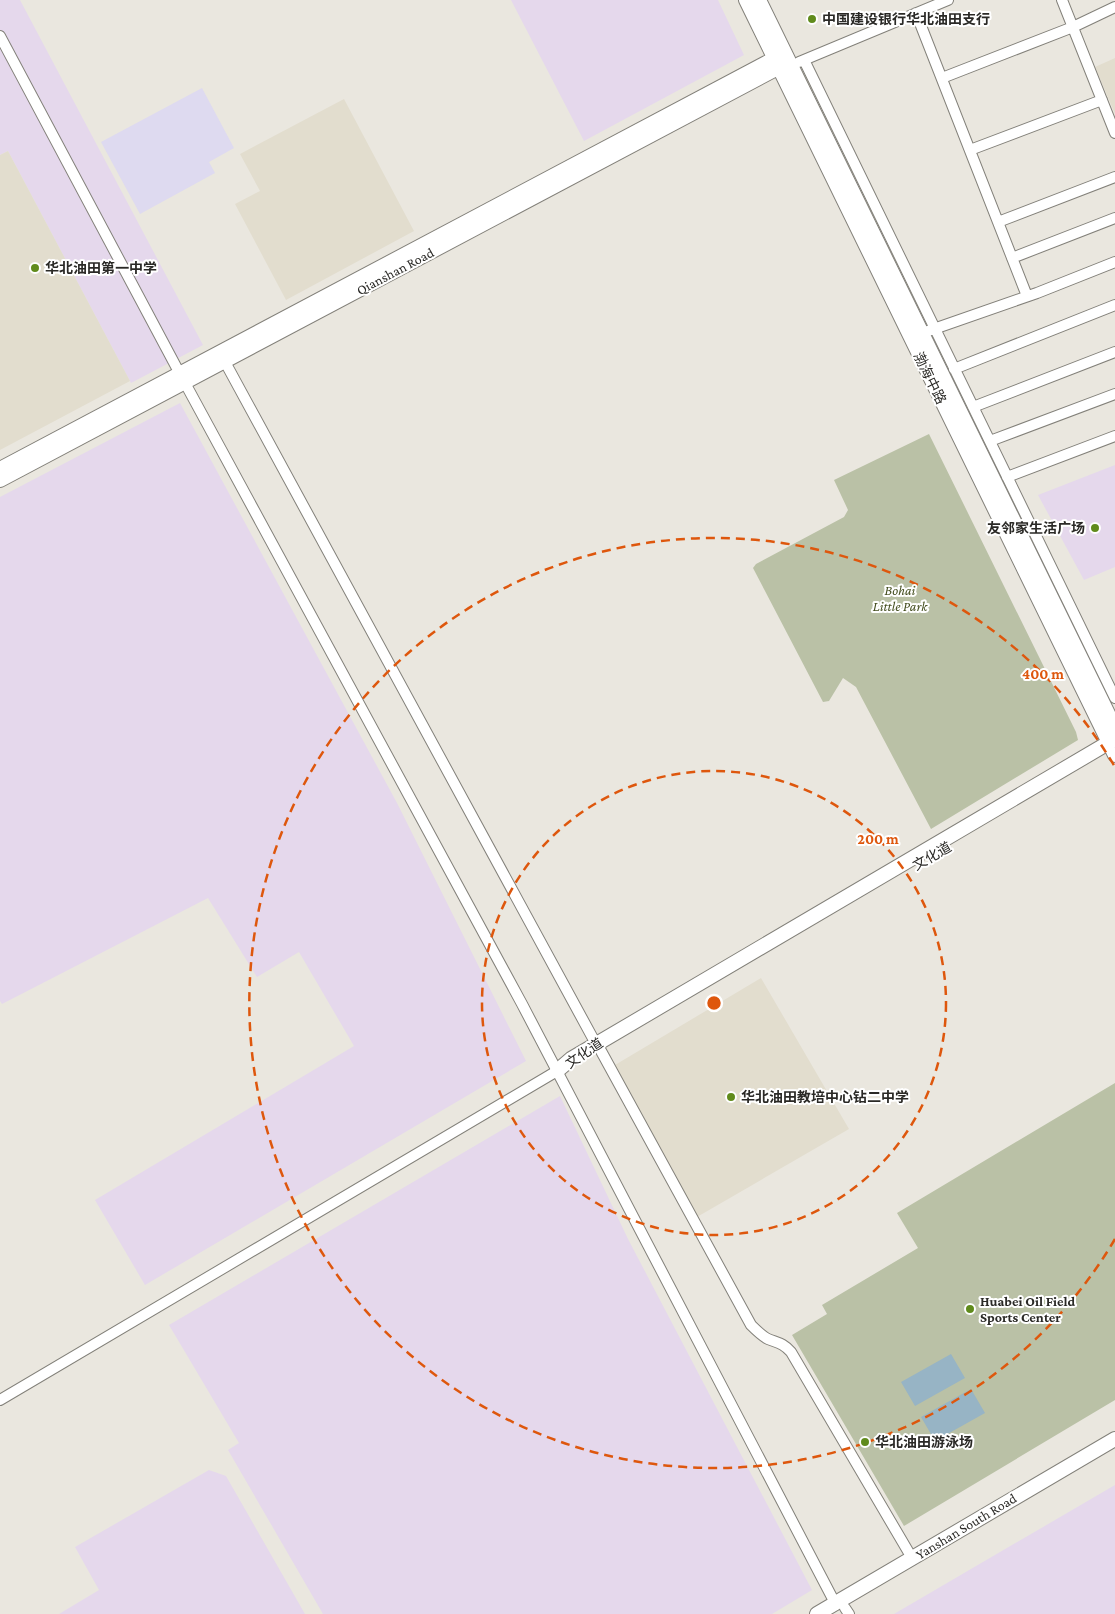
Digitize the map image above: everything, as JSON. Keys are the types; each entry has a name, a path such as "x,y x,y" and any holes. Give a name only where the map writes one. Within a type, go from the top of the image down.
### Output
{"main road":[{"name":"渤海中路","path":"746,0 784,61 928,331 1115,728"},
{"name":"渤海中路","path":"759,0 784,61 1113,747"},
{"name":"Qianshan Road","path":"0,480 182,378 225,362 784,61"},
{"name":"Qianshan Road","path":"0,469 182,378 784,61"},
{"name":"文化道","path":"557,1072 575,1066 599,1047 1113,747"},
{"name":"Yanshan South Road","path":"841,1610 912,1558 1115,1438"},
{"name":"Yanshan South Road","path":"817,1614 841,1610 1115,1449"}],"street":[{"path":"784,61 804,60 948,0"},
{"path":"1062,0 1115,133"},
{"path":"942,78 1072,27 1115,7"},
{"path":"916,13 1026,296"},
{"path":"0,36 182,378 557,1072 841,1610"},
{"path":"804,60 928,331 954,369 1115,698"},
{"path":"970,150 1102,100"},
{"path":"998,222 1115,177"},
{"path":"1012,258 1115,218"},
{"path":"928,331 1115,262"},
{"path":"954,369 1115,306"},
{"path":"973,407 1115,352"},
{"path":"225,362 752,1326 769,1340 784,1344 791,1352 912,1558"},
{"path":"990,441 1115,394"},
{"path":"1007,477 1115,436"},
{"path":"0,1400 557,1072"}],"shaded area":[{"path":"0,0 20,0 203,345 131,383 8,151 0,155"},
{"path":"511,0 718,0 744,55 584,141"},
{"path":"1115,58 1115,114 1095,67"},
{"path":"202,88 234,148 209,162 215,173 140,214 101,142"},
{"path":"344,99 414,231 286,300 235,204 260,191 240,154"},
{"name":"华北油田第一中学","path":"8,151 130,381 0,450 0,155"},
{"path":"180,403 397,803 526,1061 145,1285 95,1200 354,1046 299,952 257,977 208,898 2,1004 0,1001 0,497"},
{"path":"1115,465 1115,567 1084,580 1038,495"},
{"name":"华北油田教培中心钻二中学","path":"761,978 849,1129 697,1217 615,1065"},
{"path":"560,1096 628,1239 812,1590 772,1614 323,1614 228,1450 239,1443 169,1325"},
{"path":"209,1470 226,1476 305,1614 59,1614 99,1590 75,1547"},
{"path":"1115,1485 1115,1614 894,1614"}],"green space":[{"name":"Bohai Little Park","path":"929,434 1076,732 1078,740 931,829 856,687 843,678 829,701 823,702 753,568 756,564 844,517 848,510 834,480"},
{"name":"Huabei Oil Field Sports Center","path":"1115,1083 1115,1400 904,1526 792,1335 827,1314 822,1305 918,1248 897,1213"}],"water":[{"path":"951,1354 965,1378 915,1406 901,1382"},
{"path":"971,1389 985,1413 935,1441 921,1417"}],"place":[{"name":"中国建设银行华北油田支行","path":"812,19"},
{"name":"华北油田第一中学","path":"35,268"},
{"name":"友邻家生活广场","path":"1095,528"},
{"name":"华北油田教培中心钻二中学","path":"731,1097"},
{"name":"Huabei Oil Field Sports Center","path":"970,1309"},
{"name":"华北油田游泳场","path":"865,1442"}]}
